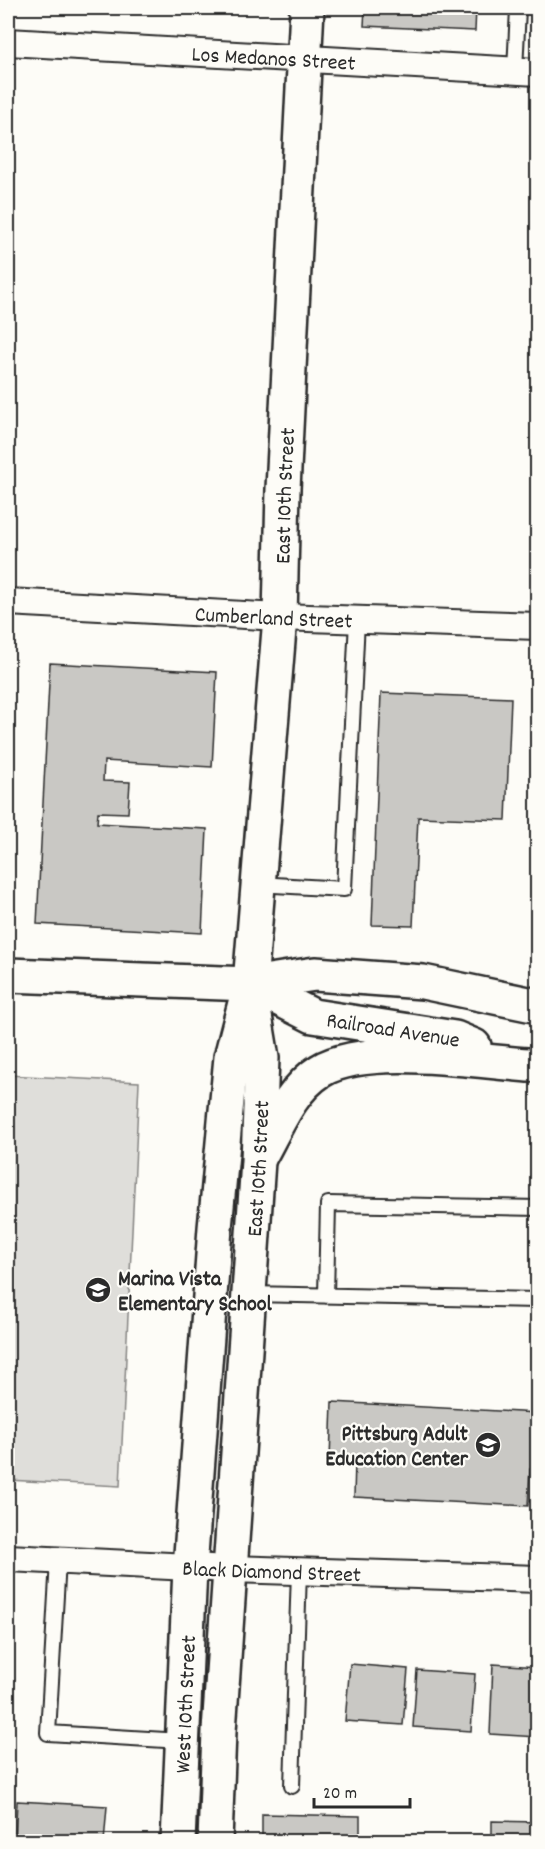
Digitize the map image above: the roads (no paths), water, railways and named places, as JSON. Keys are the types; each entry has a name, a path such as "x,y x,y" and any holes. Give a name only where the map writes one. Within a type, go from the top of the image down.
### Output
{"main road":[{"name":"East 10th Street","path":"190,1568 228,1088 231,1057 250,984 280,617 283,489 307,8"},
{"name":"Railroad Avenue","path":"8,975 250,984 315,974 423,982 537,1006"},
{"name":"East 10th Street","path":"230,1569 258,1161 262,1058 250,984"},
{"name":"Railroad Avenue","path":"250,984 313,1016 455,1038 532,1066"},
{"path":"258,1161 293,1098 320,1071 357,1058 410,1056 532,1066"},
{"name":"West 10th Street","path":"178,1842 190,1568"},
{"name":"West 10th Street","path":"215,1842 230,1569"}],"street":[{"name":"Los Medanos Street","path":"8,42 526,71"},
{"name":"Cumberland Street","path":"8,602 280,617 537,626"},
{"name":"Black Diamond Street","path":"8,1558 190,1568 537,1579"}],"lane":[{"path":"518,8 526,71"},
{"path":"257,885 344,889 357,620"},
{"path":"326,1296 328,1204 537,1208"},
{"path":"249,1294 537,1300"},
{"path":"58,1561 48,1733 182,1741"},
{"path":"292,1786 299,1571"}],"place":[{"name":"Marina Vista Elementary School","path":"98,1290"},
{"name":"Pittsburg Adult Education Center","path":"488,1445"}]}
